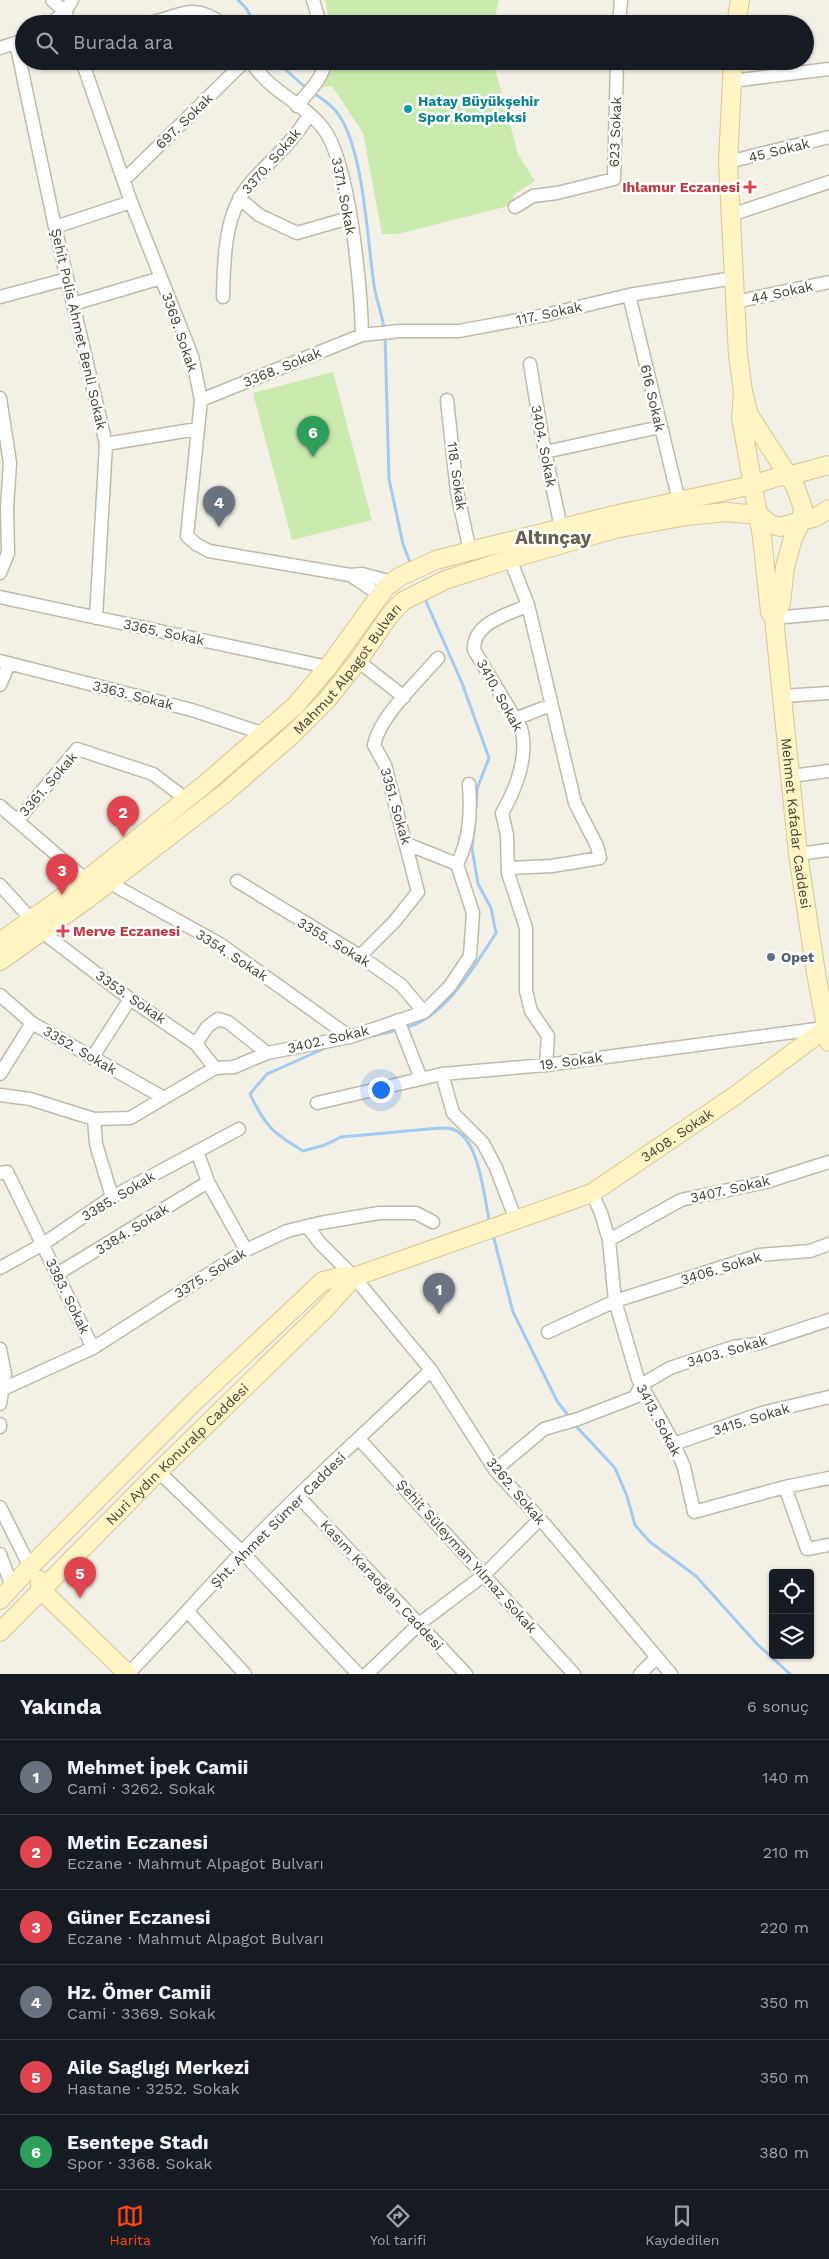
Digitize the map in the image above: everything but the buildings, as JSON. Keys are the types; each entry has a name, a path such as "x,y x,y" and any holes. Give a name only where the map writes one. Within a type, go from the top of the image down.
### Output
{"main road":[{"path":"738,15 740,0"},
{"name":"Mehmet Kafadar Caddesi","path":"733,70 728,162 738,356 743,392 750,415 795,486 801,503 801,522 793,538 785,568 781,603 774,618"},
{"name":"Mehmet Kafadar Caddesi","path":"743,392 741,418 758,515 770,612 774,618 798,854 816,973 828,1032"},
{"path":"753,485 771,478 788,476 829,465"},
{"name":"Mahmut Alpagot Bulvarı","path":"0,961 86,880 265,734 295,706 328,667 390,584 436,560 561,528 753,485"},
{"path":"758,515 770,524 780,526 816,517 829,509"},
{"name":"Mahmut Alpagot Bulvarı","path":"0,942 37,925 110,883 224,794 292,734 327,700 358,661 396,606 408,598 445,580 510,559 615,530 687,516 726,512 758,515"},
{"name":"3408. Sokak","path":"516,1220 592,1193 828,1032"},
{"name":"Nuri Aydın Konuralp Caddesi","path":"0,1600 136,1460 308,1293 330,1278 354,1277 516,1220"},
{"name":"Nuri Aydın Konuralp Caddesi","path":"0,1632 40,1589 326,1308 354,1277"},
{"path":"136,1460 142,1472 159,1471 163,1453 158,1448 149,1448"},
{"path":"30,1567 40,1578 40,1589 128,1674"},
{"path":"12,1586 14,1592 27,1603"}],"street":[{"path":"52,0 64,15"},
{"path":"68,15 72,0"},
{"path":"313,0 317,15"},
{"path":"620,15 621,0"},
{"path":"174,15 196,11 210,15"},
{"path":"0,48 15,44"},
{"path":"732,81 829,69"},
{"name":"Şehit Polis Ahmet Benli Sokak","path":"25,70 55,227 106,444 96,618"},
{"name":"3369. Sokak","path":"85,70 131,202 192,356 201,400 187,536 196,544 209,550 390,584"},
{"name":"697. Sokak","path":"124,180 236,70"},
{"name":"3371. Sokak","path":"256,70 270,84 322,126 331,139 343,178 361,299 362,335"},
{"path":"297,106 314,85 323,70"},
{"name":"623 Sokak","path":"516,207 532,196 557,193 591,183 614,179 617,70"},
{"name":"3370. Sokak","path":"222,297 228,234 233,211 239,198 250,182 293,139 309,115"},
{"name":"45 Sokak","path":"728,162 829,138"},
{"path":"731,216 829,182"},
{"path":"239,198 258,214 298,232 349,218"},
{"path":"55,227 131,202"},
{"path":"73,304 161,278"},
{"name":"117. Sokak","path":"362,335 400,331 459,331 545,315 629,295 734,278"},
{"path":"0,297 67,279"},
{"name":"44 Sokak","path":"735,302 829,282"},
{"name":"616 Sokak","path":"629,295 679,501"},
{"name":"3368. Sokak","path":"201,400 362,335"},
{"name":"3404. Sokak","path":"530,364 545,452 561,528"},
{"path":"0,398 10,463 4,548 0,573"},
{"name":"118. Sokak","path":"447,400 457,492 470,551"},
{"path":"545,452 660,427"},
{"path":"106,444 197,428"},
{"path":"508,868 552,866 600,858 597,846 575,803 528,605 510,559"},
{"name":"3369. Sokak","path":"350,575 362,574 390,584"},
{"name":"3365. Sokak","path":"0,597 328,667"},
{"name":"3410. Sokak","path":"528,605 486,625 476,634 474,650 515,719 524,740 512,797 502,813 507,835 508,868 526,928 526,991 531,1011 548,1036 546,1065"},
{"path":"774,618 829,613"},
{"name":"3351. Sokak","path":"360,956 394,922 418,892 385,764 374,745 376,734 404,697 438,658"},
{"path":"358,661 404,697"},
{"path":"0,685 4,662"},
{"name":"3363. Sokak","path":"4,662 192,710 265,734"},
{"path":"783,696 829,693"},
{"path":"515,719 552,705"},
{"name":"3361. Sokak","path":"18,820 77,749 153,774 186,799"},
{"path":"791,776 829,771"},
{"path":"407,844 457,864 463,854 469,831 469,784"},
{"name":"3361. Sokak","path":"0,806 86,880"},
{"path":"798,854 829,850"},
{"name":"3402. Sokak","path":"0,1095 30,1099 94,1119 130,1118 216,1068 234,1067 267,1053 350,1037 399,1024 424,1012 450,986 470,956 473,913 457,864"},
{"name":"3355. Sokak","path":"237,881 360,956 401,985 424,1012"},
{"name":"3354. Sokak","path":"110,883 220,944 350,1037"},
{"name":"3353. Sokak","path":"0,885 37,925 130,999 196,1044 216,1068"},
{"name":"3352. Sokak","path":"0,995 32,1023 164,1098"},
{"path":"92,1058 130,999"},
{"path":"196,1044 207,1028 218,1019 228,1022 267,1053"},
{"path":"0,1074 32,1023"},
{"path":"399,1024 421,1079"},
{"name":"19. Sokak","path":"317,1103 442,1074 546,1065 828,1032"},
{"path":"442,1074 452,1113 483,1143 496,1168 516,1220"},
{"path":"94,1119 96,1144 112,1197"},
{"name":"3385. Sokak","path":"0,1268 43,1244 112,1197 240,1129"},
{"path":"196,1151 208,1182 246,1250"},
{"name":"3407. Sokak","path":"609,1240 681,1200 766,1182 829,1162"},
{"name":"3383. Sokak","path":"3,1172 43,1244 93,1348"},
{"name":"3384. Sokak","path":"57,1274 208,1182"},
{"name":"3413. Sokak","path":"592,1193 602,1213 609,1240 615,1301 641,1385 684,1466 694,1512 785,1487 829,1478"},
{"name":"3375. Sokak","path":"3,1389 93,1348 246,1250 287,1231 379,1213 416,1213 433,1222"},
{"name":"3262. Sokak","path":"307,1226 320,1243 354,1277 431,1370 495,1470 540,1519 671,1674"},
{"name":"3406. Sokak","path":"548,1332 615,1301 760,1255 810,1251 829,1244"},
{"name":"3403. Sokak","path":"495,1470 544,1429 578,1419 635,1397 641,1385 670,1368 733,1347 756,1344 829,1320"},
{"path":"0,1349 5,1374 0,1404"},
{"name":"Şht. Ahmet Sümer Caddesi","path":"128,1674 188,1612 242,1552 431,1370"},
{"name":"3415. Sokak","path":"674,1444 762,1413 829,1397"},
{"name":"Şehit Süleyman Yılmaz Sokak","path":"359,1439 574,1674"},
{"path":"159,1471 242,1552 358,1674"},
{"path":"785,1487 807,1549 829,1545"},
{"name":"Kasım Karaoğlan Caddesi","path":"298,1496 466,1674"},
{"path":"0,1507 30,1567"},
{"path":"367,1674 419,1624 484,1575 540,1519"},
{"path":"0,1554 12,1586"},
{"path":"188,1612 246,1674"},
{"path":"640,1674 657,1657"}],"green space":[{"path":"325,0 499,0 495,15 328,15"},
{"path":"332,70 495,70 518,154 535,181 513,195 516,204 398,234 382,234 363,133 332,86 318,88"},
{"path":"333,372 372,520 292,540 253,393"}],"waterway":[{"path":"238,0 250,15"},
{"path":"286,70 307,89"},
{"path":"313,93 334,109 344,124 352,145 363,196 375,291 384,328"},
{"path":"385,335 389,479 403,544 411,565"},
{"path":"424,597 462,683 489,758 477,789 476,808"},
{"path":"404,1028 419,1023 446,1002 458,989 496,933 491,908 478,884 472,848 474,831"},
{"path":"373,1036 398,1030"},
{"path":"330,1046 267,1074 250,1094 260,1114 271,1128 303,1151 325,1145 341,1137 440,1128 452,1129 461,1134 475,1156 483,1185 490,1224"},
{"path":"493,1235 513,1312 557,1401 571,1419"},
{"path":"574,1424 615,1468 627,1496 635,1525 650,1542 696,1576 757,1644 790,1674"}],"place":[{"name":"Hatay Büyükşehir Spor Kompleksi","path":"408,109"},
{"name":"Ihlamur Eczanesi","path":"750,187"},
{"name":"Esentepe Stadı","path":"313,457"},
{"name":"Hz. Ömer Camii","path":"219,527"},
{"name":"Metin Eczanesi","path":"123,837"},
{"name":"Güner Eczanesi","path":"62,895"},
{"name":"Merve Eczanesi","path":"63,931"},
{"name":"Opet","path":"771,957"},
{"name":"Mehmet İpek Camii","path":"439,1314"},
{"name":"Aile Saglıgı Merkezi","path":"80,1598"}],"district":[{"name":"Altınçay","path":"553,537"}]}
